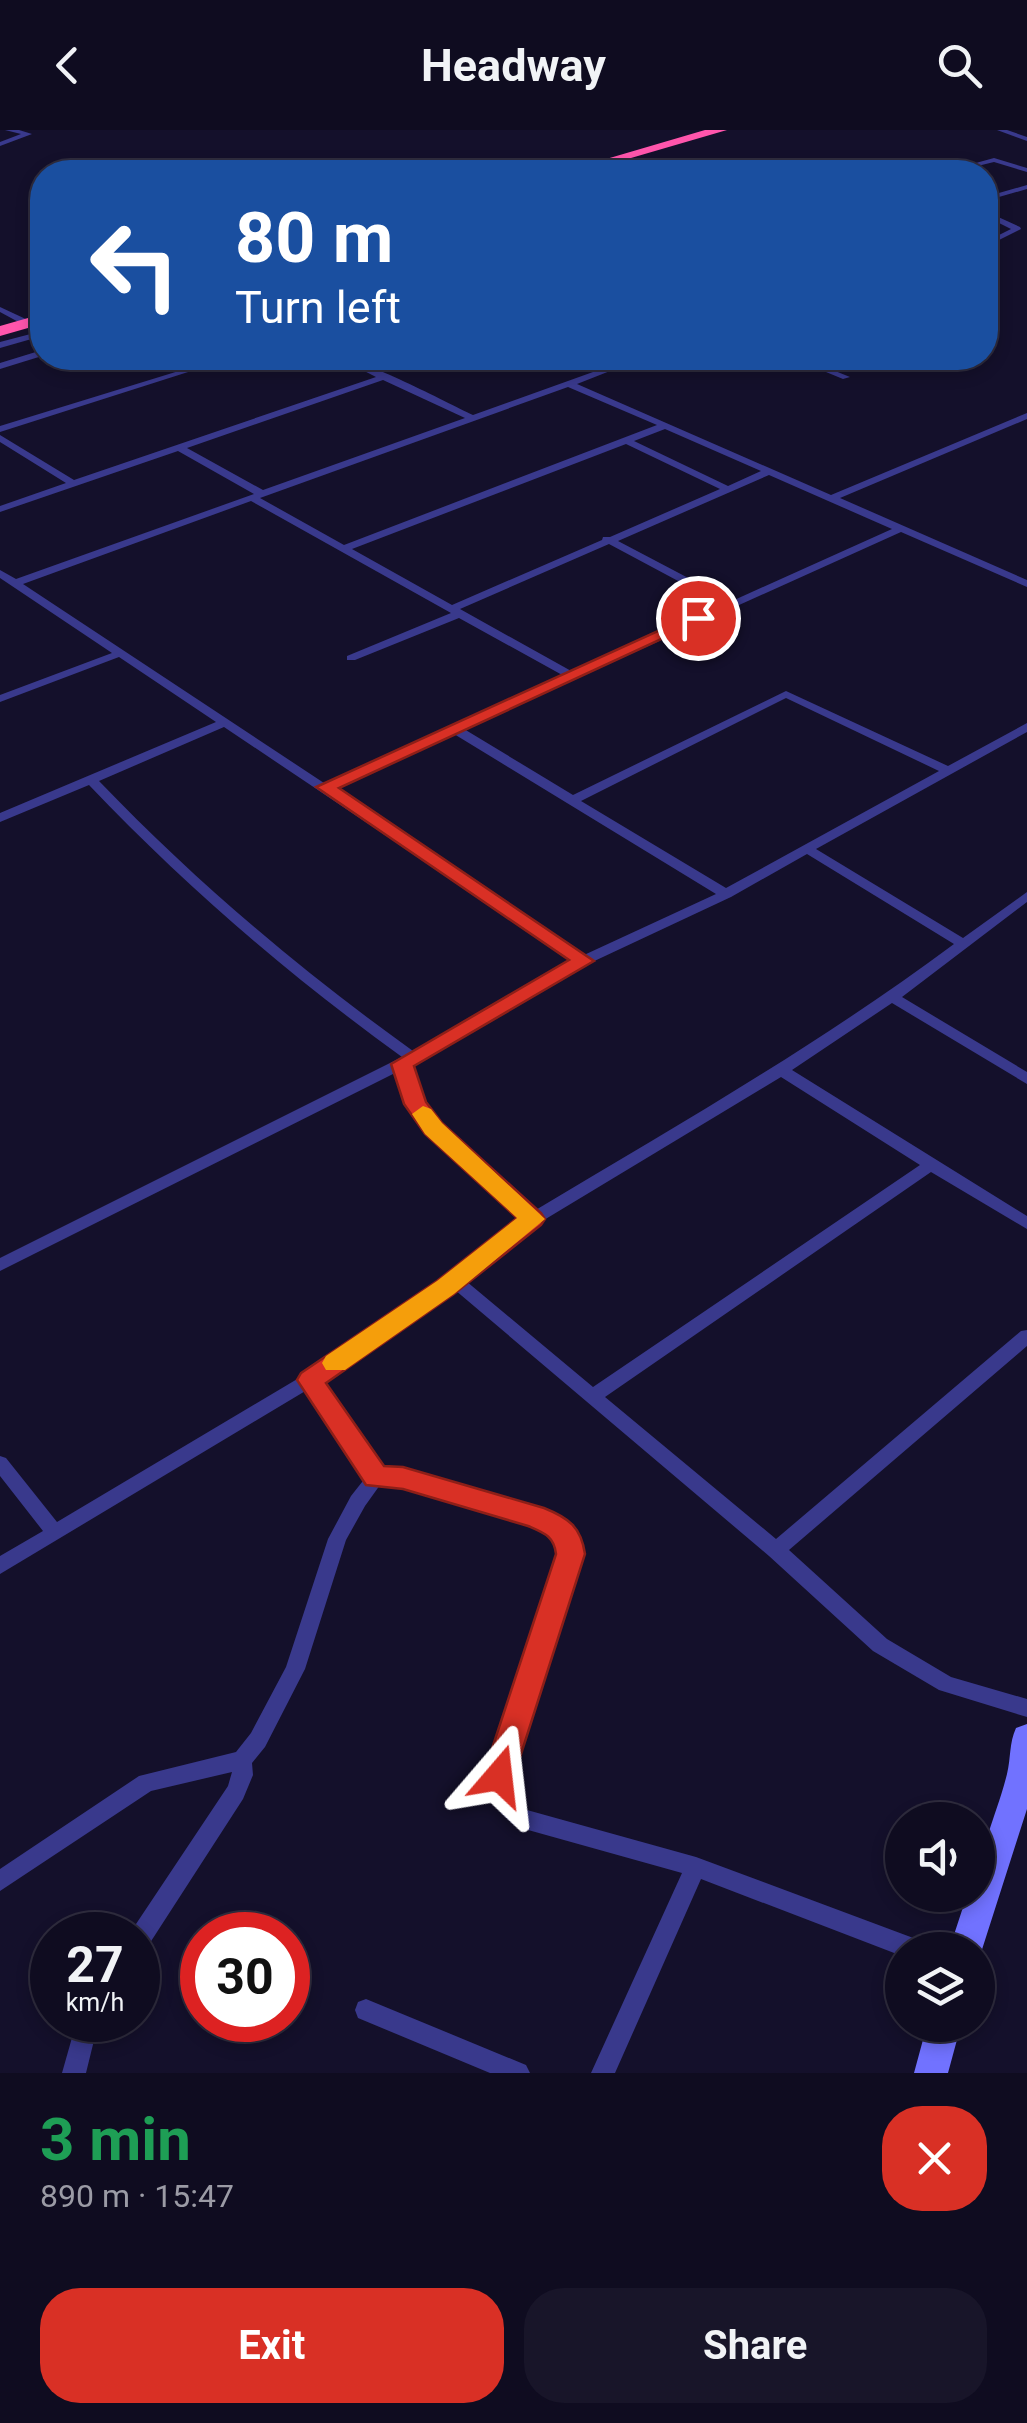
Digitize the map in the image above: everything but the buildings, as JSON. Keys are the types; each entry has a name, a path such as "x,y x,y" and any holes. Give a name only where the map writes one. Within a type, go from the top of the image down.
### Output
{"highway":[{"path":"612,160 720,130"},
{"path":"1,340 30,324"}],"street":[{"path":"0,144 28,134 8,130"},
{"path":"1000,130 1027,139"},
{"path":"998,161 1027,170"},
{"path":"998,195 1027,187"},
{"path":"998,220 1017,229 998,238"},
{"path":"0,310 30,319"},
{"path":"1,340 30,336"},
{"path":"0,366 30,357"},
{"path":"0,429 189,370"},
{"path":"372,370 475,419"},
{"path":"16,583 607,370"},
{"path":"829,370 846,376"},
{"path":"0,509 386,376"},
{"path":"570,384 1027,584"},
{"path":"832,498 1027,416"},
{"path":"343,549 664,426"},
{"path":"0,438 72,483"},
{"path":"629,442 727,489"},
{"path":"178,447 343,549 570,675"},
{"path":"352,658 577,556 606,539 770,472"},
{"path":"326,787 900,529"},
{"path":"606,539 730,604"},
{"path":"0,573 584,961"},
{"path":"0,699 120,653"},
{"path":"571,801 786,694 946,770"},
{"path":"0,818 227,722"},
{"path":"0,1265 407,1061 584,961 726,894 1027,727"},
{"path":"454,729 726,894"},
{"path":"91,780 156,846 407,1061 416,1104 434,1129 533,1219"},
{"path":"807,849 962,943"},
{"path":"0,1566 310,1380 455,1281 533,1219 781,1070 892,996 1027,896"},
{"path":"892,996 1027,1078"},
{"path":"781,1070 1027,1223"},
{"path":"593,1396 931,1165"},
{"path":"455,1281 776,1550 880,1644 946,1684 1027,1708"},
{"path":"776,1550 1027,1336"},
{"path":"310,1380 376,1478"},
{"path":"0,1464 54,1533"},
{"path":"0,1881 146,1782 242,1760 258,1740 294,1669 337,1539 376,1478"},
{"path":"376,1478 403,1478 534,1516 556,1526 568,1538 570,1554 499,1776 508,1806 521,1818 696,1867 885,1938"},
{"path":"972,1932 1023,1772 1027,1738"},
{"path":"157,1912 236,1792 242,1760"},
{"path":"604,2073 696,1867"},
{"path":"366,2010 518,2073"},
{"path":"74,2073 82,2042"},
{"path":"930,2073 939,2042"}],"slow traffic":[{"path":"335,1363 446,1288 533,1219 434,1129 423,1114"}],"route":[{"path":"499,1776 570,1554 568,1538 556,1526 534,1516 403,1478 376,1478 310,1380 446,1288 533,1219 434,1129 416,1104 402,1064 584,961 326,787 698,618"}]}
